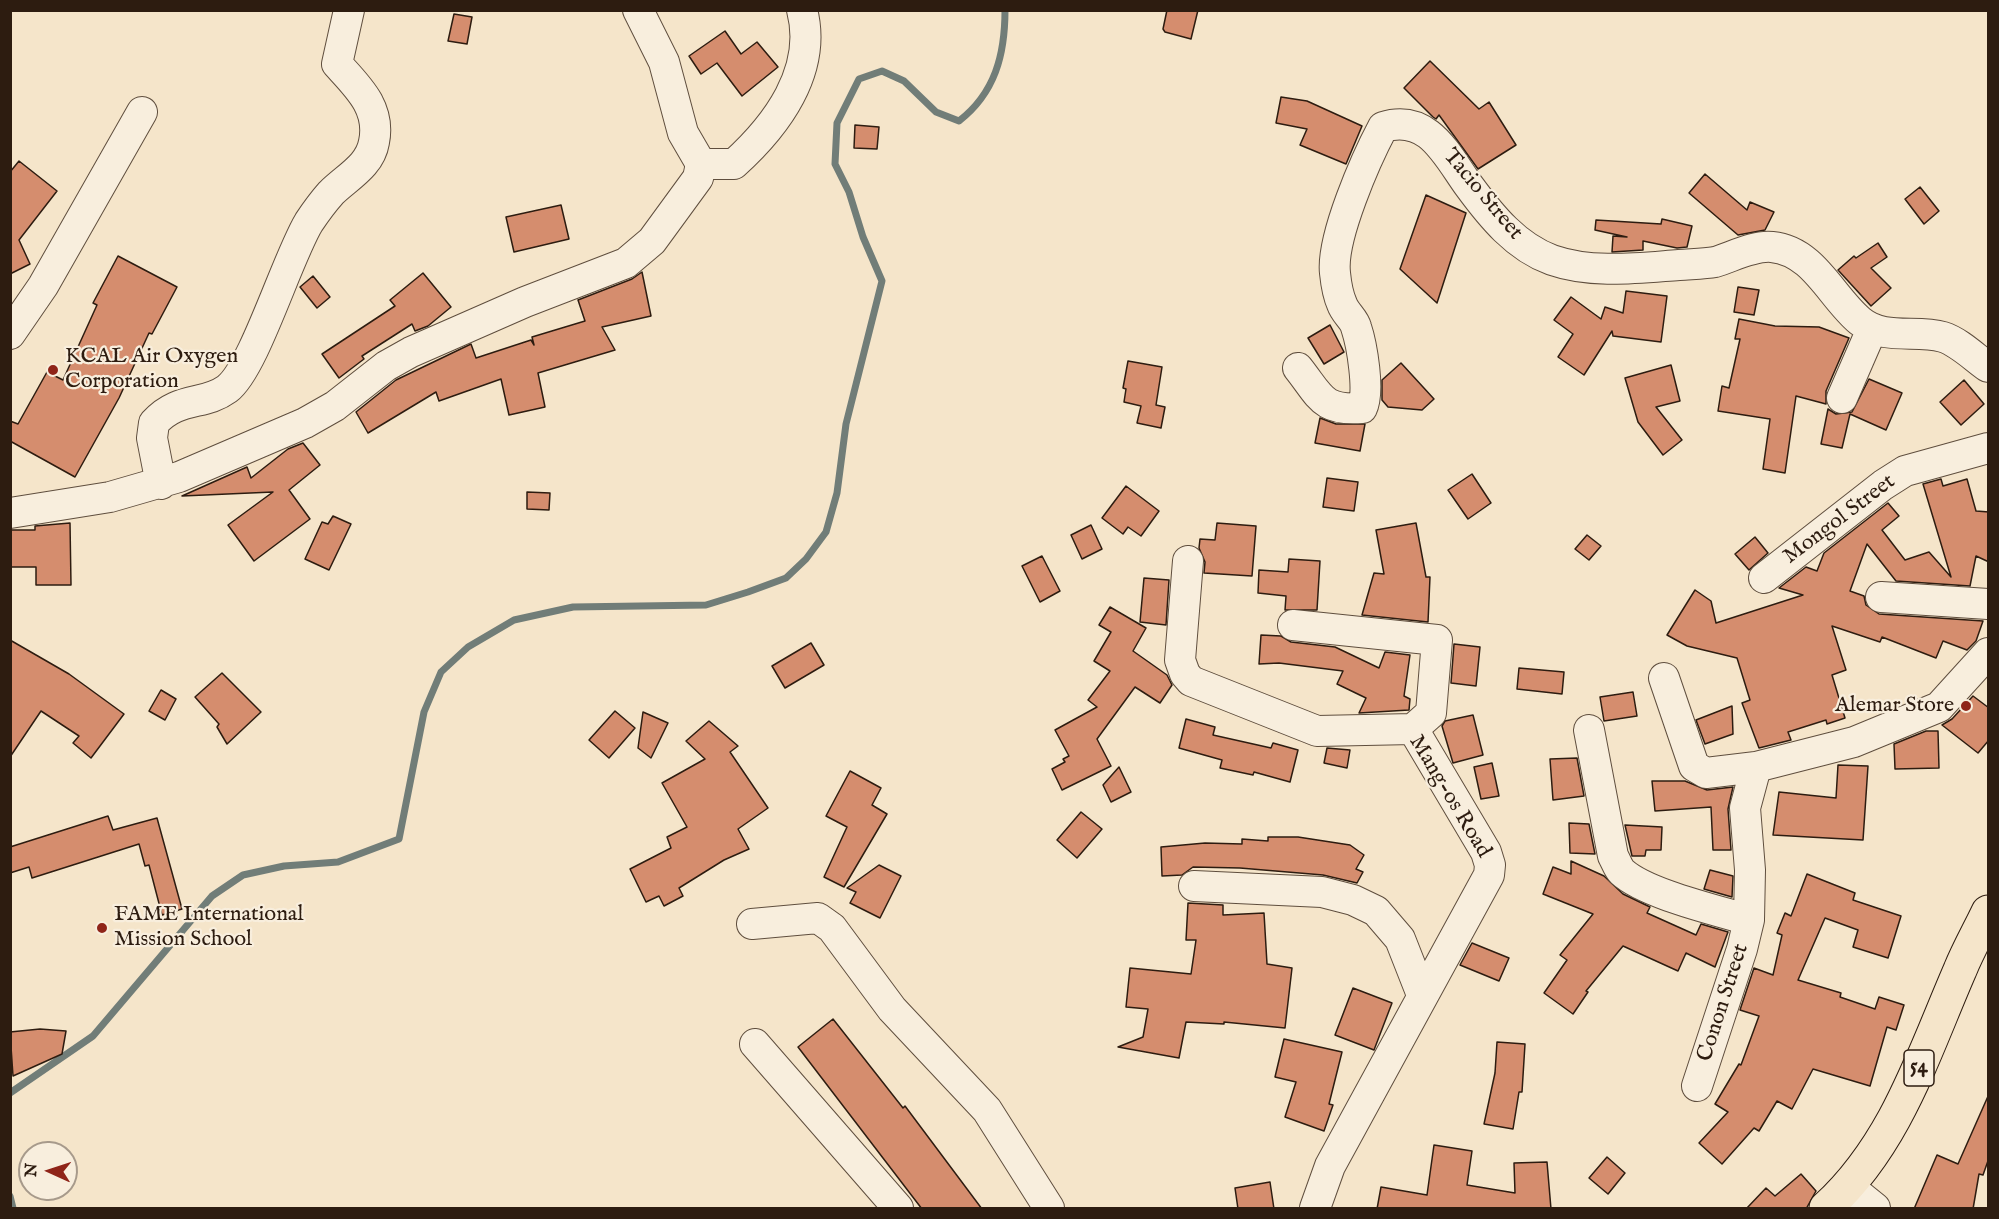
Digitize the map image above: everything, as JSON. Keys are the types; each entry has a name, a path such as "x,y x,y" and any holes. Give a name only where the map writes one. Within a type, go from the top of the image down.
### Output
{"highway":[{"name":"54","path":"1838,1198 1892,1126 1925,1056 1960,968 1989,912"}],"street":[{"path":"161,484 152,438 154,423 172,407 213,396 228,388 254,345 309,223 330,194 364,165 374,144 376,124 367,98 337,64 349,10"},
{"path":"10,513 111,497 161,484 305,423 334,406 386,366 411,352 525,302 626,263 652,242 698,178 701,164 683,133 664,62 638,10"},
{"path":"701,164 734,164 761,140 791,96 807,48 802,10"},
{"path":"10,334 43,286 142,112"},
{"name":"Tacio Street","path":"1298,368 1327,405 1343,409 1362,408 1365,402 1363,364 1356,325 1342,305 1335,271 1341,225 1373,147 1383,127 1396,123 1413,126 1426,133 1444,148 1468,185 1507,232 1529,250 1553,261 1577,267 1646,267 1713,262 1769,246 1789,249 1824,279 1859,321 1872,329"},
{"path":"1842,398 1872,329 1946,338 1989,367"},
{"name":"Mongol Street","path":"1764,578 1883,485 1905,471 1989,448"},
{"name":"Mang-os Road","path":"1188,561 1180,660 1185,674 1191,681 1317,731 1413,729 1486,852 1490,865 1489,875 1330,1166 1315,1209"},
{"path":"1881,597 1989,604"},
{"path":"1293,625 1437,640 1431,713 1413,729"},
{"path":"1664,678 1694,766 1706,773 1756,767 1854,742 1939,707 1989,653"},
{"name":"Conon Street","path":"1589,730 1613,856 1621,872 1640,883 1687,901 1749,920"},
{"name":"Conon Street","path":"1697,1086 1742,949 1749,920 1750,870 1744,808 1756,767"},
{"path":"1194,886 1322,892 1360,903 1376,911 1400,939 1422,995"},
{"path":"752,924 818,918 832,928 892,1009 987,1110 1049,1209"},
{"path":"755,1044 898,1209"},
{"path":"1838,1198 1875,1209"}],"building":[{"path":"1167,10 1198,10 1191,39 1165,32 1163,29"},
{"path":"454,14 472,17 467,44 448,41"},
{"path":"725,31 741,54 757,42 778,67 742,96 717,63 701,74 689,56"},
{"path":"1430,61 1479,109 1489,102 1516,145 1478,169 1439,115 1436,119 1433,117 1404,88"},
{"path":"1281,97 1307,101 1362,126 1346,164 1300,145 1307,129 1276,123"},
{"path":"855,125 879,127 877,149 854,148"},
{"path":"19,161 57,191 19,240 30,264 10,274 10,172"},
{"path":"1705,174 1747,210 1750,202 1774,212 1765,230 1738,235 1689,193"},
{"path":"1920,187 1939,211 1924,224 1905,199"},
{"path":"1426,195 1466,213 1437,303 1400,269"},
{"path":"561,205 569,239 514,252 506,217"},
{"path":"1662,219 1692,226 1687,247 1677,248 1643,241 1643,250 1612,252 1613,236 1627,237 1595,230 1596,220 1661,224"},
{"path":"1878,243 1887,257 1871,268 1891,288 1871,306 1838,270 1854,256 1856,258"},
{"path":"118,256 177,287 152,334 149,333 119,398 75,477 10,441 10,421 18,424 47,372 63,380 97,305 93,303"},
{"path":"642,272 651,316 602,327 615,350 538,373 545,407 509,415 501,379 439,401 436,392 368,433 356,412 396,380 471,344 476,358 531,340 534,345 532,337 585,321 578,300 632,279"},
{"path":"423,273 451,307 428,326 415,331 412,324 362,356 364,359 339,378 322,354 395,306 390,300"},
{"path":"313,276 330,297 317,308 300,287"},
{"path":"1738,287 1759,290 1754,315 1734,312"},
{"path":"1626,291 1667,296 1661,342 1613,336 1612,331 1584,375 1558,357 1573,334 1554,320 1571,297 1601,319 1605,307 1623,313"},
{"path":"1739,319 1775,326 1819,327 1849,338 1826,391 1826,404 1796,396 1785,473 1763,469 1770,419 1718,411 1722,386 1729,388 1740,339 1735,339"},
{"path":"1330,325 1344,352 1324,364 1308,338"},
{"path":"1128,361 1162,367 1156,405 1165,407 1161,428 1137,423 1141,406 1124,402 1126,389 1123,388"},
{"path":"1401,363 1434,399 1422,410 1388,407 1382,400 1382,380"},
{"path":"1671,365 1680,401 1656,407 1682,440 1663,455 1638,422 1625,378"},
{"path":"1869,379 1902,393 1886,430 1850,414 1842,448 1821,444 1828,409 1836,414 1852,412"},
{"path":"1964,380 1984,404 1961,425 1940,402"},
{"path":"1320,418 1336,424 1365,424 1360,451 1315,443"},
{"path":"303,443 320,465 289,490 310,519 254,561 228,525 273,492 182,496 247,467 251,478 288,449"},
{"path":"1472,474 1491,503 1468,519 1448,490"},
{"path":"1327,478 1358,482 1354,511 1323,507"},
{"path":"1941,479 1943,486 1967,479 1976,511 1989,512 1989,562 1976,556 1970,586 1896,581 1867,544 1850,591 1864,596 1866,605 1879,614 1983,621 1976,641 1967,650 1943,641 1936,658 1882,637 1880,642 1832,626 1846,670 1832,675 1845,718 1827,724 1826,720 1788,732 1791,740 1759,748 1742,703 1750,700 1737,658 1687,646 1667,635 1695,590 1711,601 1716,623 1803,595 1779,588 1806,567 1817,571 1824,553 1888,503 1899,516 1882,530 1905,560 1929,552 1951,577 1923,484"},
{"path":"1126,486 1159,511 1141,536 1128,527 1123,534 1102,518"},
{"path":"527,492 550,493 549,510 527,509"},
{"path":"333,516 351,524 329,570 305,559 322,522 328,524"},
{"path":"70,523 71,585 36,585 36,567 10,567 10,530 35,530 35,526"},
{"path":"1217,523 1256,526 1252,576 1204,573 1205,562 1199,548 1200,539 1215,540"},
{"path":"1416,523 1426,577 1430,577 1428,622 1362,615 1374,573 1384,574 1376,530"},
{"path":"1091,525 1102,549 1082,559 1071,535"},
{"path":"1587,535 1601,546 1589,560 1575,549"},
{"path":"1755,537 1768,553 1749,570 1735,554"},
{"path":"1042,556 1060,591 1040,602 1022,566"},
{"path":"1289,559 1320,561 1317,610 1285,610 1286,596 1258,593 1259,570 1288,572"},
{"path":"1144,578 1169,580 1166,625 1140,622"},
{"path":"1110,607 1146,628 1133,651 1167,675 1172,685 1160,703 1135,687 1097,739 1111,766 1062,790 1052,769 1065,762 1063,759 1069,756 1055,730 1097,707 1088,700 1110,671 1094,661 1111,632 1099,625"},
{"path":"1261,635 1281,636 1291,642 1335,647 1379,668 1385,652 1410,655 1404,696 1410,699 1409,710 1359,713 1366,698 1337,684 1343,671 1279,663 1259,664"},
{"path":"10,640 69,674 124,714 91,758 73,743 79,736 41,711 10,757"},
{"path":"811,643 824,665 785,688 772,666"},
{"path":"1454,644 1480,647 1476,686 1451,683"},
{"path":"1519,668 1564,672 1562,694 1517,689"},
{"path":"222,673 261,712 227,744 217,727 219,724 195,697"},
{"path":"161,690 176,699 165,720 149,711"},
{"path":"1633,692 1637,716 1604,721 1600,697"},
{"path":"1973,696 1989,708 1989,740 1978,753 1942,725 1952,719"},
{"path":"1732,706 1733,734 1705,744 1696,720"},
{"path":"615,711 635,728 609,758 589,740"},
{"path":"643,712 668,723 651,758 638,748"},
{"path":"1473,715 1483,755 1453,763 1442,726 1445,721"},
{"path":"1186,719 1215,727 1213,735 1271,748 1273,743 1298,750 1290,782 1254,772 1253,775 1220,768 1222,760 1179,748"},
{"path":"709,721 738,746 730,752 768,808 738,829 749,849 724,860 679,888 683,896 664,906 659,896 646,902 630,869 671,848 667,837 687,827 662,783 705,759 686,741"},
{"path":"1926,731 1938,731 1939,768 1895,769 1894,744"},
{"path":"1327,748 1350,750 1347,768 1324,763"},
{"path":"1577,758 1584,796 1553,800 1550,759"},
{"path":"1492,763 1499,796 1481,799 1474,767"},
{"path":"1838,765 1868,766 1863,840 1773,835 1779,792 1836,798"},
{"path":"1119,767 1131,792 1111,802 1103,785"},
{"path":"850,771 881,788 872,805 887,814 844,887 824,877 847,827 826,816"},
{"path":"1652,781 1685,781 1707,790 1733,787 1728,809 1731,850 1713,850 1711,807 1655,811"},
{"path":"1081,812 1102,829 1077,858 1057,840"},
{"path":"108,816 113,830 157,818 182,909 162,915 149,865 145,866 139,844 32,878 29,867 10,873 10,847"},
{"path":"1569,823 1589,824 1595,854 1570,853"},
{"path":"1625,825 1662,827 1661,850 1646,850 1645,856 1632,856"},
{"path":"1268,837 1298,837 1350,845 1364,855 1356,869 1363,872 1357,883 1323,875 1240,868 1193,867 1182,875 1162,876 1161,847 1205,843 1242,844 1242,839 1268,841"},
{"path":"1571,861 1604,876 1623,894 1650,907 1647,913 1696,935 1701,924 1728,932 1715,967 1686,953 1678,971 1623,946 1586,991 1588,992 1573,1014 1544,993 1567,960 1560,955 1593,914 1543,894 1553,867 1571,874"},
{"path":"879,865 901,876 880,918 850,903 856,892 847,888"},
{"path":"1710,870 1733,876 1732,897 1704,889"},
{"path":"1807,874 1855,893 1853,900 1901,916 1888,958 1853,947 1858,930 1825,918 1798,980 1841,993 1840,997 1875,1009 1879,997 1904,1005 1896,1030 1887,1027 1870,1086 1813,1069 1792,1109 1777,1101 1759,1131 1754,1128 1722,1164 1699,1143 1728,1112 1715,1104 1739,1064 1741,1065 1759,1016 1740,1010 1754,968 1773,975 1782,935 1777,933 1785,913 1791,916"},
{"path":"1188,903 1223,905 1223,915 1264,913 1267,964 1292,968 1285,1028 1224,1022 1224,1024 1186,1022 1179,1058 1118,1047 1143,1037 1148,1009 1126,1007 1130,968 1191,974 1196,940 1186,940"},
{"path":"1472,943 1509,958 1499,981 1460,965"},
{"path":"1353,988 1392,1003 1374,1050 1335,1035"},
{"path":"833,1019 903,1108 905,1106 982,1209 922,1209 798,1047"},
{"path":"40,1029 66,1031 62,1054 13,1076 10,1032"},
{"path":"1284,1039 1342,1052 1329,1104 1333,1105 1324,1131 1285,1117 1296,1082 1275,1077"},
{"path":"1497,1042 1525,1044 1522,1092 1519,1092 1513,1129 1484,1124 1495,1073"},
{"path":"1989,1094 1989,1158 1983,1175 1979,1174 1973,1209 1914,1209 1937,1155 1958,1164"},
{"path":"1434,1145 1472,1151 1467,1185 1515,1193 1514,1163 1547,1162 1551,1209 1377,1209 1381,1187 1427,1195"},
{"path":"1607,1157 1625,1173 1608,1194 1589,1178"},
{"path":"1801,1174 1816,1191 1806,1209 1746,1209 1766,1188 1775,1196"},
{"path":"1270,1182 1274,1209 1238,1209 1235,1188"}],"waterway":[{"path":"10,1093 93,1036 212,896 243,875 284,866 338,862 399,839 424,712 441,672 468,647 514,620 573,607 706,605 786,578 806,559 826,532 837,493 846,424 882,281 863,237 849,192 835,164 837,123 859,79 882,71 904,81 936,112 959,121 981,98 996,72 1003,42 1005,10"},
{"path":"10,1196 13,1208"}],"place":[{"name":"KCAL Air Oxygen Corporation","path":"53,370"},
{"name":"Alemar Store","path":"1966,706"},
{"name":"FAME International Mission School","path":"102,928"}]}
